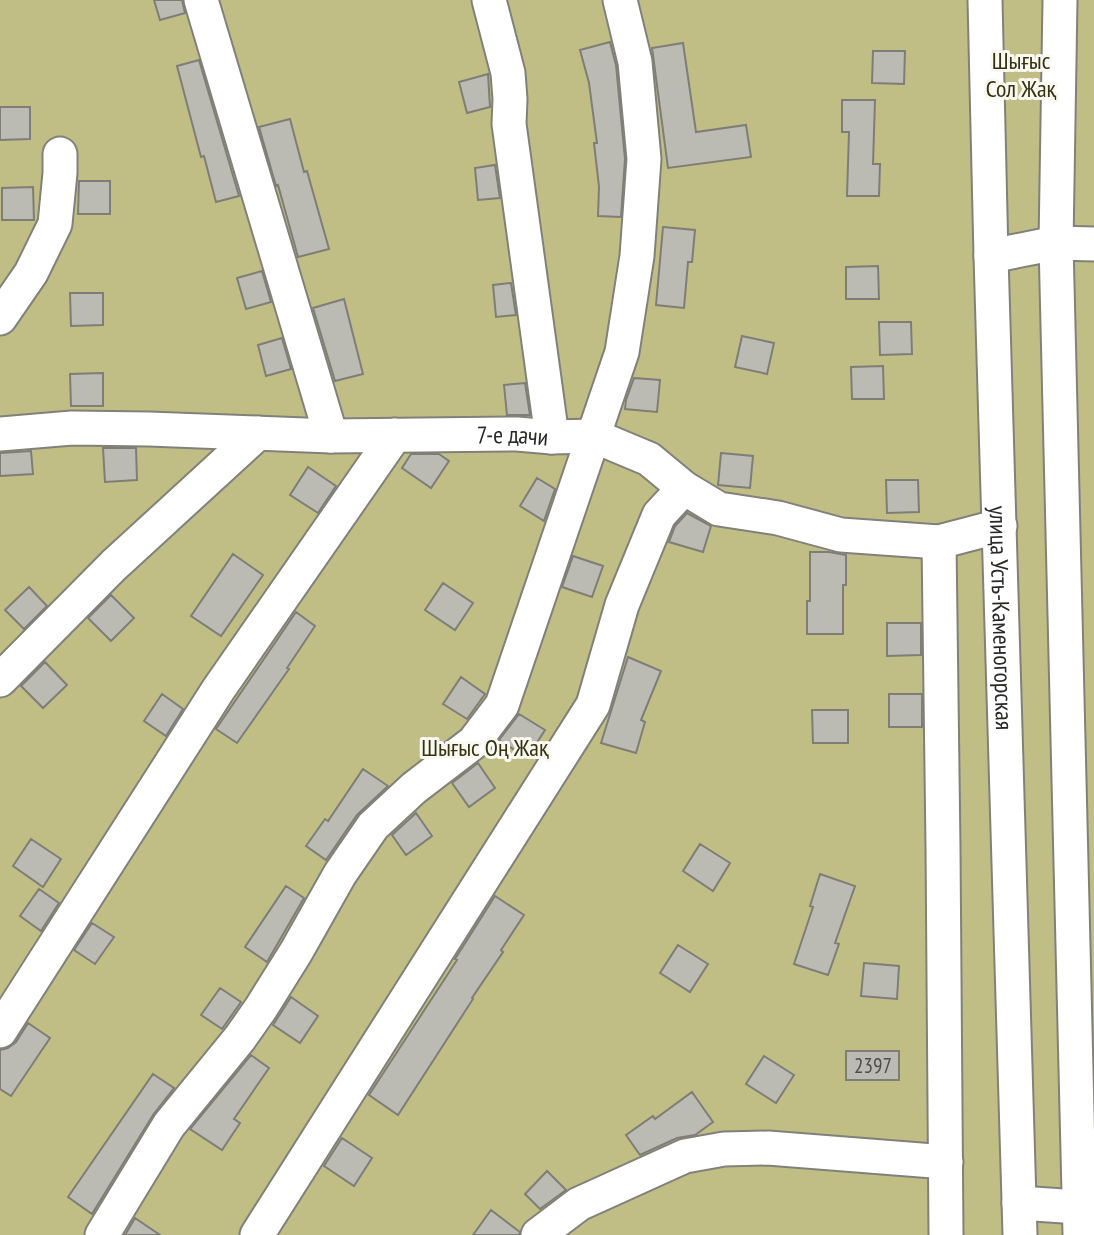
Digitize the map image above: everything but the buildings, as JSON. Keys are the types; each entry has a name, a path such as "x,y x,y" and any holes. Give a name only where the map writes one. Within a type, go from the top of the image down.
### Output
{"street":[{"path":"201,0 331,436"},
{"path":"489,0 508,74 509,124 552,437"},
{"path":"102,1235 169,1125 261,1008 340,874 373,826 414,788 474,742 502,705 622,352 637,256 644,159 635,62 620,0"},
{"name":"улица Усть-Каменогорская","path":"985,0 1019,1219"},
{"path":"1019,1219 1084,1216 1056,243 1060,0"},
{"path":"0,318 31,273 55,224 60,154"},
{"path":"991,256 1056,243 1094,244"},
{"name":"7-е дачи","path":"0,434 72,428 331,436 594,436 649,459 684,488 719,509 778,518 841,535 939,542 1000,526"},
{"path":"0,680 114,565 258,433"},
{"path":"0,1031 218,690 395,435"},
{"path":"257,1235 593,705 622,605 659,515 684,488"},
{"path":"939,542 946,1235"},
{"path":"538,1235 579,1204 685,1156 711,1151 768,1148 946,1162"}],"green space":[{"name":"Шығыс Оң Жақ","path":"0,0 1094,0 1094,1235 0,1235"}],"park label":[{"name":"Шығыс Сол Жақ","path":"1021,74"}]}
